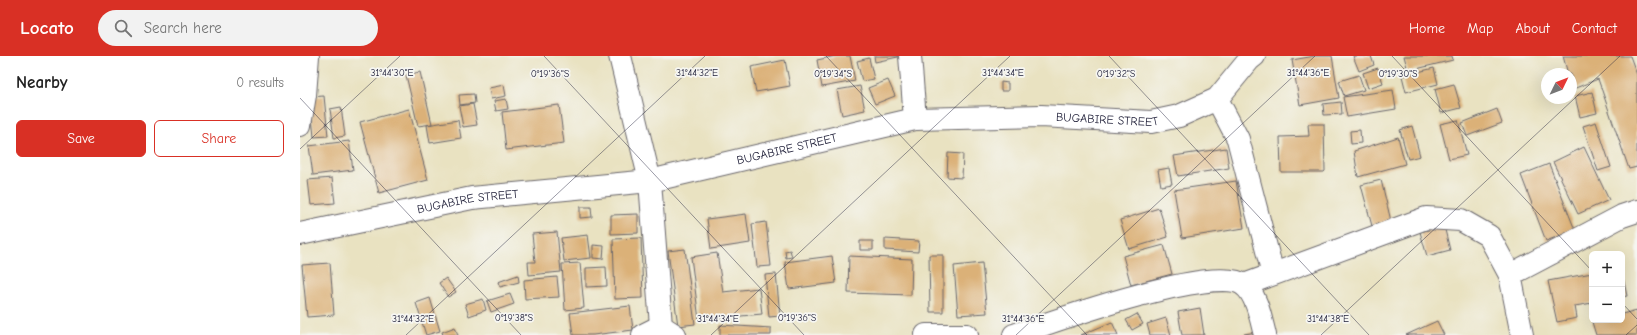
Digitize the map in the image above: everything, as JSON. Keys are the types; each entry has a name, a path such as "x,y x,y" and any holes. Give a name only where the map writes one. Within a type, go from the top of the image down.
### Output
{"street":[{"path":"300,125 305,95 308,56"},
{"path":"620,56 650,181 660,332"},
{"path":"910,56 915,119"},
{"name":"BUGABIRE STREET","path":"300,234 472,198 650,181 915,119 1041,116 1151,122 1179,116 1217,99 1254,56"},
{"path":"1217,99 1238,140 1273,274"},
{"path":"1510,275 1622,216 1637,211"},
{"path":"1244,285 1426,218 1462,220 1489,236 1510,275 1522,335"},
{"path":"1014,335 1093,308 1207,280 1226,279 1244,285 1256,301 1265,335"},
{"path":"926,335 967,335"}],"building":[{"path":"836,56 850,56 855,81 822,87 817,60"},
{"path":"874,56 898,56 898,57 875,62"},
{"path":"1315,56 1332,56 1339,98 1300,105 1292,60"},
{"path":"1353,56 1371,56 1374,65 1359,71"},
{"path":"1404,56 1452,56 1453,60 1408,71"},
{"path":"1563,56 1630,56 1637,75 1637,167 1629,169 1598,79 1577,87 1577,68 1566,68"},
{"path":"869,58 874,79 862,81 857,61"},
{"path":"785,60 790,86 756,92 751,67"},
{"path":"1378,68 1383,83 1368,88 1363,73"},
{"path":"1434,68 1438,84 1406,92 1402,76"},
{"path":"420,72 432,124 418,126 406,75"},
{"path":"1359,75 1364,90 1344,96 1339,81"},
{"path":"888,80 895,96 875,104 868,88"},
{"path":"1001,82 1008,83 1008,91 1001,91"},
{"path":"1454,84 1461,108 1441,113 1435,89"},
{"path":"504,85 506,96 491,99 489,88"},
{"path":"860,86 865,110 842,115 837,90"},
{"path":"1393,90 1396,109 1347,117 1343,97"},
{"path":"1592,92 1597,113 1580,117 1577,104 1577,96"},
{"path":"474,94 475,103 460,105 459,95"},
{"path":"324,96 328,136 314,137 310,97"},
{"path":"506,99 508,109 496,111 494,101"},
{"path":"1341,102 1342,114 1324,115 1323,104"},
{"path":"473,104 477,125 463,127 459,106"},
{"path":"559,105 564,143 506,150 502,112"},
{"path":"341,107 345,136 334,138 330,109"},
{"path":"409,109 428,180 379,193 360,122"},
{"path":"1497,109 1502,123 1467,136 1462,123"},
{"path":"458,120 461,138 430,143 427,125"},
{"path":"1458,120 1467,155 1449,159 1440,124"},
{"path":"1596,122 1611,167 1598,171 1583,126"},
{"path":"1308,124 1324,124 1325,171 1281,172 1280,137 1309,136"},
{"path":"1412,126 1420,156 1408,159 1400,130"},
{"path":"1360,130 1361,143 1351,144 1350,131"},
{"path":"1398,137 1405,164 1358,177 1354,151"},
{"path":"349,141 353,170 313,175 309,146"},
{"path":"1584,147 1609,200 1578,214 1553,162"},
{"path":"1226,148 1229,168 1178,176 1174,156"},
{"path":"948,153 963,154 962,178 947,177"},
{"path":"1549,164 1575,230 1546,241 1521,175"},
{"path":"1169,168 1172,184 1161,186 1158,170"},
{"path":"332,178 335,203 311,205 308,180"},
{"path":"1381,180 1391,221 1372,226 1361,185"},
{"path":"1236,181 1244,228 1182,238 1174,190"},
{"path":"580,207 591,207 592,217 580,218"},
{"path":"1159,208 1168,237 1129,249 1120,220"},
{"path":"638,214 638,233 611,234 611,215"},
{"path":"746,214 750,243 711,249 707,219"},
{"path":"766,222 771,266 757,267 752,224"},
{"path":"1444,226 1450,250 1427,256 1420,232"},
{"path":"557,232 561,272 529,275 528,262 535,262 532,234"},
{"path":"588,235 591,258 564,261 561,238"},
{"path":"641,238 643,298 615,299 613,239"},
{"path":"885,239 919,241 918,252 885,250"},
{"path":"860,241 873,241 873,250 860,250"},
{"path":"593,245 604,246 603,259 593,258"},
{"path":"1164,245 1172,274 1131,285 1123,256"},
{"path":"685,249 695,324 678,326 668,251"},
{"path":"790,250 792,257 786,258 785,251"},
{"path":"717,253 723,292 759,288 762,314 699,320 691,257"},
{"path":"929,255 943,255 943,312 930,312"},
{"path":"832,256 836,283 789,289 785,262"},
{"path":"849,256 912,259 911,295 848,293"},
{"path":"330,263 334,315 307,317 302,265"},
{"path":"580,263 584,308 565,310 562,264"},
{"path":"982,263 987,313 958,315 954,266"},
{"path":"606,267 607,286 586,287 586,268"},
{"path":"776,274 780,316 769,317 765,275"},
{"path":"1589,274 1589,304 1575,306 1577,318 1557,322 1548,281"},
{"path":"518,275 519,282 500,287 498,282"},
{"path":"557,277 559,297 525,299 524,280"},
{"path":"446,278 456,292 448,297 439,283"},
{"path":"510,294 514,304 491,312 487,301"},
{"path":"430,298 440,331 426,335 416,303"},
{"path":"483,299 486,310 469,316 465,304"},
{"path":"630,306 633,330 593,335 573,335 570,313"},
{"path":"1200,308 1204,335 1182,335 1178,312"},
{"path":"1637,310 1637,335 1596,335 1592,323 1625,323 1625,313"},
{"path":"1137,314 1143,324 1132,330 1126,320"},
{"path":"1166,318 1171,335 1150,335 1147,324"},
{"path":"1437,321 1444,335 1406,335"},
{"path":"1112,322 1118,335 1081,335"},
{"path":"720,325 771,328 771,335 720,335"},
{"path":"455,327 458,335 443,335 442,332"},
{"path":"1256,332 1257,335 1244,335 1244,334"}]}
